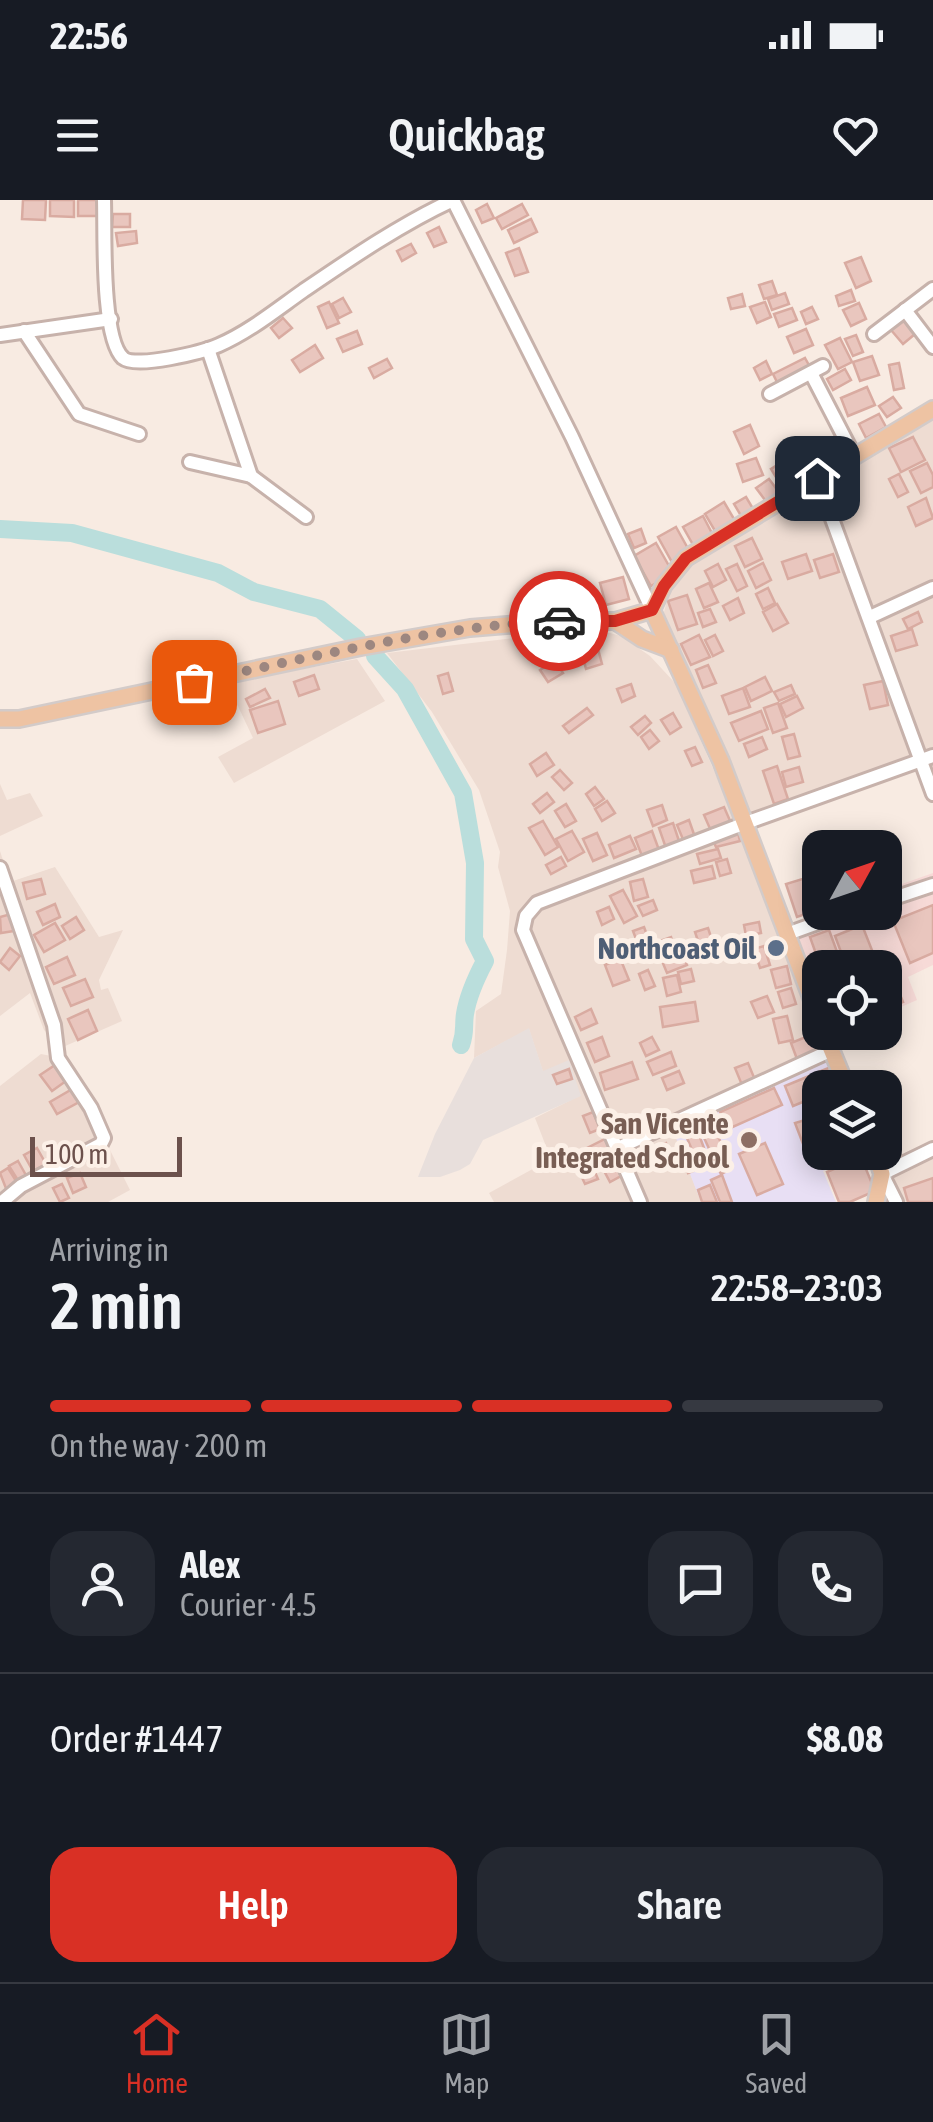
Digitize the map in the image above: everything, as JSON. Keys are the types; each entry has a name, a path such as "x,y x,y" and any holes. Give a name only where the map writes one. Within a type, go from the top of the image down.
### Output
{"main road":[{"path":"0,719 19,719 470,628 556,620 615,621 652,610 664,586 686,558 933,409"},
{"path":"652,610 721,761 802,974"},
{"path":"615,621 671,650"},
{"path":"832,1050 840,1070"},
{"path":"876,1202 881,1170"}],"street":[{"path":"104,200 110,319 116,349 130,362 208,350 243,333 401,229 453,200 572,437 652,610"},
{"path":"874,334 933,289"},
{"path":"906,310 933,347"},
{"path":"0,335 110,319"},
{"path":"24,331 78,414 139,434"},
{"path":"208,350 251,476"},
{"path":"770,394 817,369 854,456"},
{"path":"190,462 251,476 306,516"},
{"path":"817,478 927,758 933,794"},
{"path":"870,617 933,588"},
{"path":"640,1202 523,930 526,916 538,903 927,758"},
{"path":"0,868 54,1026 58,1058 92,1108 104,1138 101,1144 21,1186 2,1202"},
{"path":"902,895 933,885"},
{"path":"787,934 802,929"},
{"path":"616,1149 832,1050"},
{"path":"896,1202 882,1174 933,1149"}],"shaded area":[{"path":"933,417 933,772 924,751 752,817 668,634 664,612 668,597 684,570"},
{"path":"565,632 610,633 650,656 676,684 802,988 802,1050 827,1050 830,1058 673,1128 701,1202 494,1202 489,1193 551,1159 535,1118 581,1095 543,1072 529,1029 474,1058 476,1011 501,994 507,950 510,911 498,867 500,852 479,790 432,712 387,653"},
{"path":"357,659 385,701 234,783 218,757 253,738 227,683"},
{"path":"0,784 7,800 30,793 43,816 0,836"},
{"path":"0,851 10,882 55,867 99,937 123,930 99,980 101,990 108,988 122,1021 63,1047 44,1030 30,993 0,1016"},
{"path":"933,873 933,965 908,977 917,1000 902,1007 902,950 802,951 792,926 802,922 802,930 902,930 902,884"},
{"path":"529,1028 543,1071 569,1060 581,1096 483,1140 470,1164 460,1170 440,1177 418,1177 474,1058"},
{"path":"41,1054 61,1058 97,1113 130,1190 108,1202 0,1202 0,1086"},
{"name":"San Vicente Integrated School","path":"830,1058 835,1070 803,1070"},
{"name":"San Vicente Integrated School","path":"802,1070 802,1170 825,1170 836,1202 701,1202 672,1128"},
{"path":"933,1140 933,1202 884,1202 891,1170 902,1170 902,1154"}],"building":[{"path":"23,200 46,200 45,220 22,219"},
{"path":"50,200 74,200 74,217 50,216"},
{"path":"78,200 101,200 102,216 78,216"},
{"path":"487,204 494,218 482,223 476,210"},
{"path":"522,204 528,215 502,229 496,218"},
{"path":"113,214 130,214 130,227 112,227"},
{"path":"531,219 537,232 514,243 508,230"},
{"path":"439,227 446,242 434,247 427,233"},
{"path":"136,231 137,243 118,246 116,233"},
{"path":"411,244 416,253 402,261 397,251"},
{"path":"519,248 528,272 515,276 506,253"},
{"path":"861,257 871,281 856,288 845,263"},
{"path":"772,281 777,295 764,299 759,285"},
{"path":"851,290 855,301 839,306 836,296"},
{"path":"785,293 789,304 772,310 768,299"},
{"path":"742,294 745,306 731,309 728,298"},
{"path":"343,298 351,312 339,318 332,304"},
{"path":"329,302 339,323 327,328 318,307"},
{"path":"765,302 771,317 757,323 750,307"},
{"path":"859,303 866,319 851,326 843,310"},
{"path":"812,307 818,319 806,324 801,312"},
{"path":"792,308 797,320 779,327 774,314"},
{"path":"283,318 292,328 279,338 271,328"},
{"path":"903,320 915,334 903,344 891,330"},
{"path":"806,329 813,345 794,353 787,337"},
{"path":"357,331 362,344 343,352 337,339"},
{"path":"856,335 863,352 853,356 845,339"},
{"path":"840,338 852,362 838,369 825,345"},
{"path":"315,345 323,358 300,372 292,360"},
{"path":"872,356 879,375 860,381 853,362"},
{"path":"805,358 810,367 778,384 773,374"},
{"path":"387,359 392,368 374,378 369,368"},
{"path":"766,361 772,374 760,380 754,368"},
{"path":"899,363 904,388 894,390 889,365"},
{"path":"845,369 851,380 833,390 827,379"},
{"path":"867,387 875,405 848,416 841,398"},
{"path":"893,397 901,408 887,417 879,406"},
{"path":"879,414 886,427 866,438 859,424"},
{"path":"750,425 759,446 744,454 734,432"},
{"path":"913,437 925,460 901,472 889,448"},
{"path":"792,456 806,479 785,492 771,469"},
{"path":"756,458 763,475 743,482 737,464"},
{"path":"927,463 933,487 921,493 910,471"},
{"path":"899,474 908,492 898,497 889,479"},
{"path":"769,479 781,495 768,504 756,488"},
{"path":"746,497 755,512 743,519 734,504"},
{"path":"926,498 933,518 916,526 908,507"},
{"path":"724,502 737,524 718,536 705,514"},
{"path":"703,516 715,539 696,550 683,527"},
{"path":"676,527 691,554 673,564 658,537"},
{"path":"641,529 646,543 634,548 628,534"},
{"path":"752,538 762,559 745,567 735,546"},
{"path":"656,543 673,573 651,586 634,556"},
{"path":"806,554 812,571 788,579 782,562"},
{"path":"833,554 839,572 820,578 814,560"},
{"path":"763,563 771,580 756,588 748,571"},
{"path":"718,564 726,580 713,587 705,571"},
{"path":"737,564 747,586 737,591 726,569"},
{"path":"623,577 629,599 606,605 600,583"},
{"path":"709,583 718,602 704,608 696,589"},
{"path":"768,588 775,603 763,609 756,594"},
{"path":"687,595 697,624 678,630 668,601"},
{"path":"738,598 744,613 730,620 723,606"},
{"path":"777,604 788,623 773,631 763,612"},
{"path":"710,609 716,622 703,627 698,613"},
{"path":"918,612 922,622 908,629 903,619"},
{"path":"912,629 917,645 896,651 891,636"},
{"path":"594,634 602,664 586,669 578,638"},
{"path":"699,635 710,657 691,665 681,644"},
{"path":"715,635 723,651 713,656 705,640"},
{"path":"555,660 563,673 548,682 540,670"},
{"path":"708,665 716,683 703,688 696,670"},
{"path":"448,673 453,691 443,694 438,676"},
{"path":"314,675 319,689 299,696 294,682"},
{"path":"765,677 772,691 751,701 745,687"},
{"path":"883,681 888,705 870,709 864,685"},
{"path":"631,684 635,696 622,702 617,689"},
{"path":"791,685 795,694 779,701 774,692"},
{"path":"743,688 750,707 729,714 722,696"},
{"path":"265,689 270,698 250,707 246,699"},
{"path":"797,696 803,708 786,717 780,704"},
{"path":"278,701 285,724 258,733 250,710"},
{"path":"778,703 787,728 773,733 764,708"},
{"path":"587,708 593,715 569,733 563,726"},
{"path":"761,711 768,729 739,741 731,723"},
{"path":"673,713 681,727 670,734 661,720"},
{"path":"645,716 651,723 638,735 631,727"},
{"path":"650,730 659,741 649,749 641,737"},
{"path":"794,734 800,756 788,759 782,737"},
{"path":"762,737 767,749 749,757 744,744"},
{"path":"695,747 702,762 692,766 685,751"},
{"path":"546,753 554,765 537,776 530,764"},
{"path":"777,766 788,799 774,804 763,771"},
{"path":"799,767 803,782 786,787 782,772"},
{"path":"560,770 572,783 564,790 552,777"},
{"path":"595,787 604,799 594,806 586,794"},
{"path":"547,793 554,802 540,813 533,804"},
{"path":"607,801 615,813 602,821 595,809"},
{"path":"566,804 576,821 565,827 555,811"},
{"path":"662,805 667,820 653,826 647,810"},
{"path":"724,807 731,823 711,831 704,815"},
{"path":"689,820 696,840 685,844 677,825"},
{"path":"543,821 558,847 545,855 529,828"},
{"path":"673,823 681,847 667,851 659,828"},
{"path":"572,831 584,852 568,861 556,839"},
{"path":"652,831 659,850 642,856 635,838"},
{"path":"597,833 607,855 593,861 583,839"},
{"path":"738,833 740,841 716,847 713,840"},
{"path":"630,836 636,849 614,858 609,845"},
{"path":"718,849 721,858 700,864 697,854"},
{"path":"561,857 566,866 551,874 546,865"},
{"path":"727,859 731,873 720,876 716,862"},
{"path":"712,866 715,878 694,883 691,871"},
{"path":"41,879 45,894 27,899 23,883"},
{"path":"643,879 648,897 634,901 630,882"},
{"path":"802,879 802,915 797,917 786,884"},
{"path":"623,890 637,916 624,923 610,896"},
{"path":"653,900 657,910 643,916 638,906"},
{"path":"55,904 60,917 43,925 37,912"},
{"path":"933,905 933,953 910,963 897,930 902,930 902,917"},
{"path":"609,907 614,919 602,925 597,912"},
{"path":"11,914 14,931 1,933 0,917"},
{"path":"76,917 84,930 70,939 62,926"},
{"path":"759,922 761,933 746,936 744,925"},
{"path":"55,923 65,940 44,952 34,935"},
{"path":"644,927 650,943 639,947 633,931"},
{"path":"708,928 713,943 700,947 695,932"},
{"path":"829,930 836,950 815,950 810,937"},
{"path":"864,930 872,950 840,950 835,936"},
{"path":"671,937 675,949 661,954 657,942"},
{"path":"764,946 770,965 760,968 754,949"},
{"path":"10,948 20,956 9,970 0,962"},
{"path":"683,953 687,965 667,973 662,961"},
{"path":"67,957 75,975 54,984 46,967"},
{"path":"620,958 629,980 613,986 605,965"},
{"path":"787,966 791,984 776,988 771,970"},
{"path":"691,969 694,981 681,984 678,972"},
{"path":"648,970 655,986 645,990 639,974"},
{"path":"677,975 681,992 667,996 663,978"},
{"path":"85,979 93,997 71,1006 63,988"},
{"path":"791,988 796,1004 783,1008 778,992"},
{"path":"767,996 774,1012 758,1018 751,1002"},
{"path":"695,1002 698,1021 663,1027 660,1007"},
{"path":"591,1009 597,1023 581,1030 575,1017"},
{"path":"88,1010 97,1031 78,1040 68,1019"},
{"path":"787,1016 793,1040 779,1043 773,1019"},
{"path":"602,1037 609,1056 595,1062 587,1043"},
{"path":"652,1037 659,1050 646,1056 640,1043"},
{"path":"802,1038 802,1050 820,1050 797,1059 791,1043"},
{"path":"671,1052 676,1066 653,1075 647,1062"},
{"path":"632,1062 638,1079 605,1090 600,1073"},
{"path":"748,1063 755,1080 742,1085 735,1068"},
{"path":"55,1065 66,1081 52,1091 40,1075"},
{"path":"569,1069 572,1079 557,1084 553,1075"},
{"path":"679,1071 684,1083 667,1090 662,1078"},
{"path":"802,1079 802,1102 793,1106 785,1086"},
{"path":"74,1088 81,1101 57,1114 50,1102"},
{"path":"774,1088 782,1105 728,1129 720,1112"},
{"path":"593,1112 600,1129 590,1133 583,1116"},
{"path":"638,1116 645,1130 629,1137 623,1123"},
{"path":"802,1121 802,1141 795,1123"},
{"path":"695,1124 704,1148 693,1152 683,1129"},
{"path":"712,1124 723,1147 711,1153 700,1129"},
{"path":"605,1139 611,1151 593,1160 587,1148"},
{"path":"666,1143 671,1157 657,1162 652,1148"},
{"path":"765,1143 783,1184 757,1195 739,1154"},
{"path":"37,1148 46,1164 33,1171 24,1155"},
{"path":"647,1149 654,1164 642,1170 635,1156"},
{"path":"723,1151 731,1169 721,1174 712,1156"},
{"path":"700,1153 705,1166 688,1173 683,1160"},
{"path":"612,1160 621,1176 610,1182 601,1165"},
{"path":"18,1161 27,1177 19,1182 9,1166"},
{"path":"591,1163 598,1179 585,1184 578,1169"},
{"path":"8,1168 18,1184 7,1191 0,1173"},
{"path":"866,1170 875,1191 850,1202 839,1202 827,1172"},
{"path":"80,1173 86,1187 73,1193 67,1178"},
{"path":"722,1175 732,1202 720,1202 711,1180"},
{"path":"933,1178 933,1202 908,1202 904,1188"},
{"path":"62,1184 69,1198 60,1202 53,1188"},
{"path":"710,1185 717,1202 702,1202 698,1190"}],"waterway":[{"path":"0,529 72,533 218,573 254,592 320,609 357,639"},
{"path":"375,656 405,689 463,793 475,863 474,939 485,961 468,1000 461,1045"}],"way so far":[{"path":"194,682 470,628 559,621"}],"place":[{"name":"Northcoast Oil","path":"776,948"},
{"name":"San Vicente Integrated School","path":"749,1140"}],"route":[{"path":"559,621 615,621 652,610 681,562 817,478"}]}
